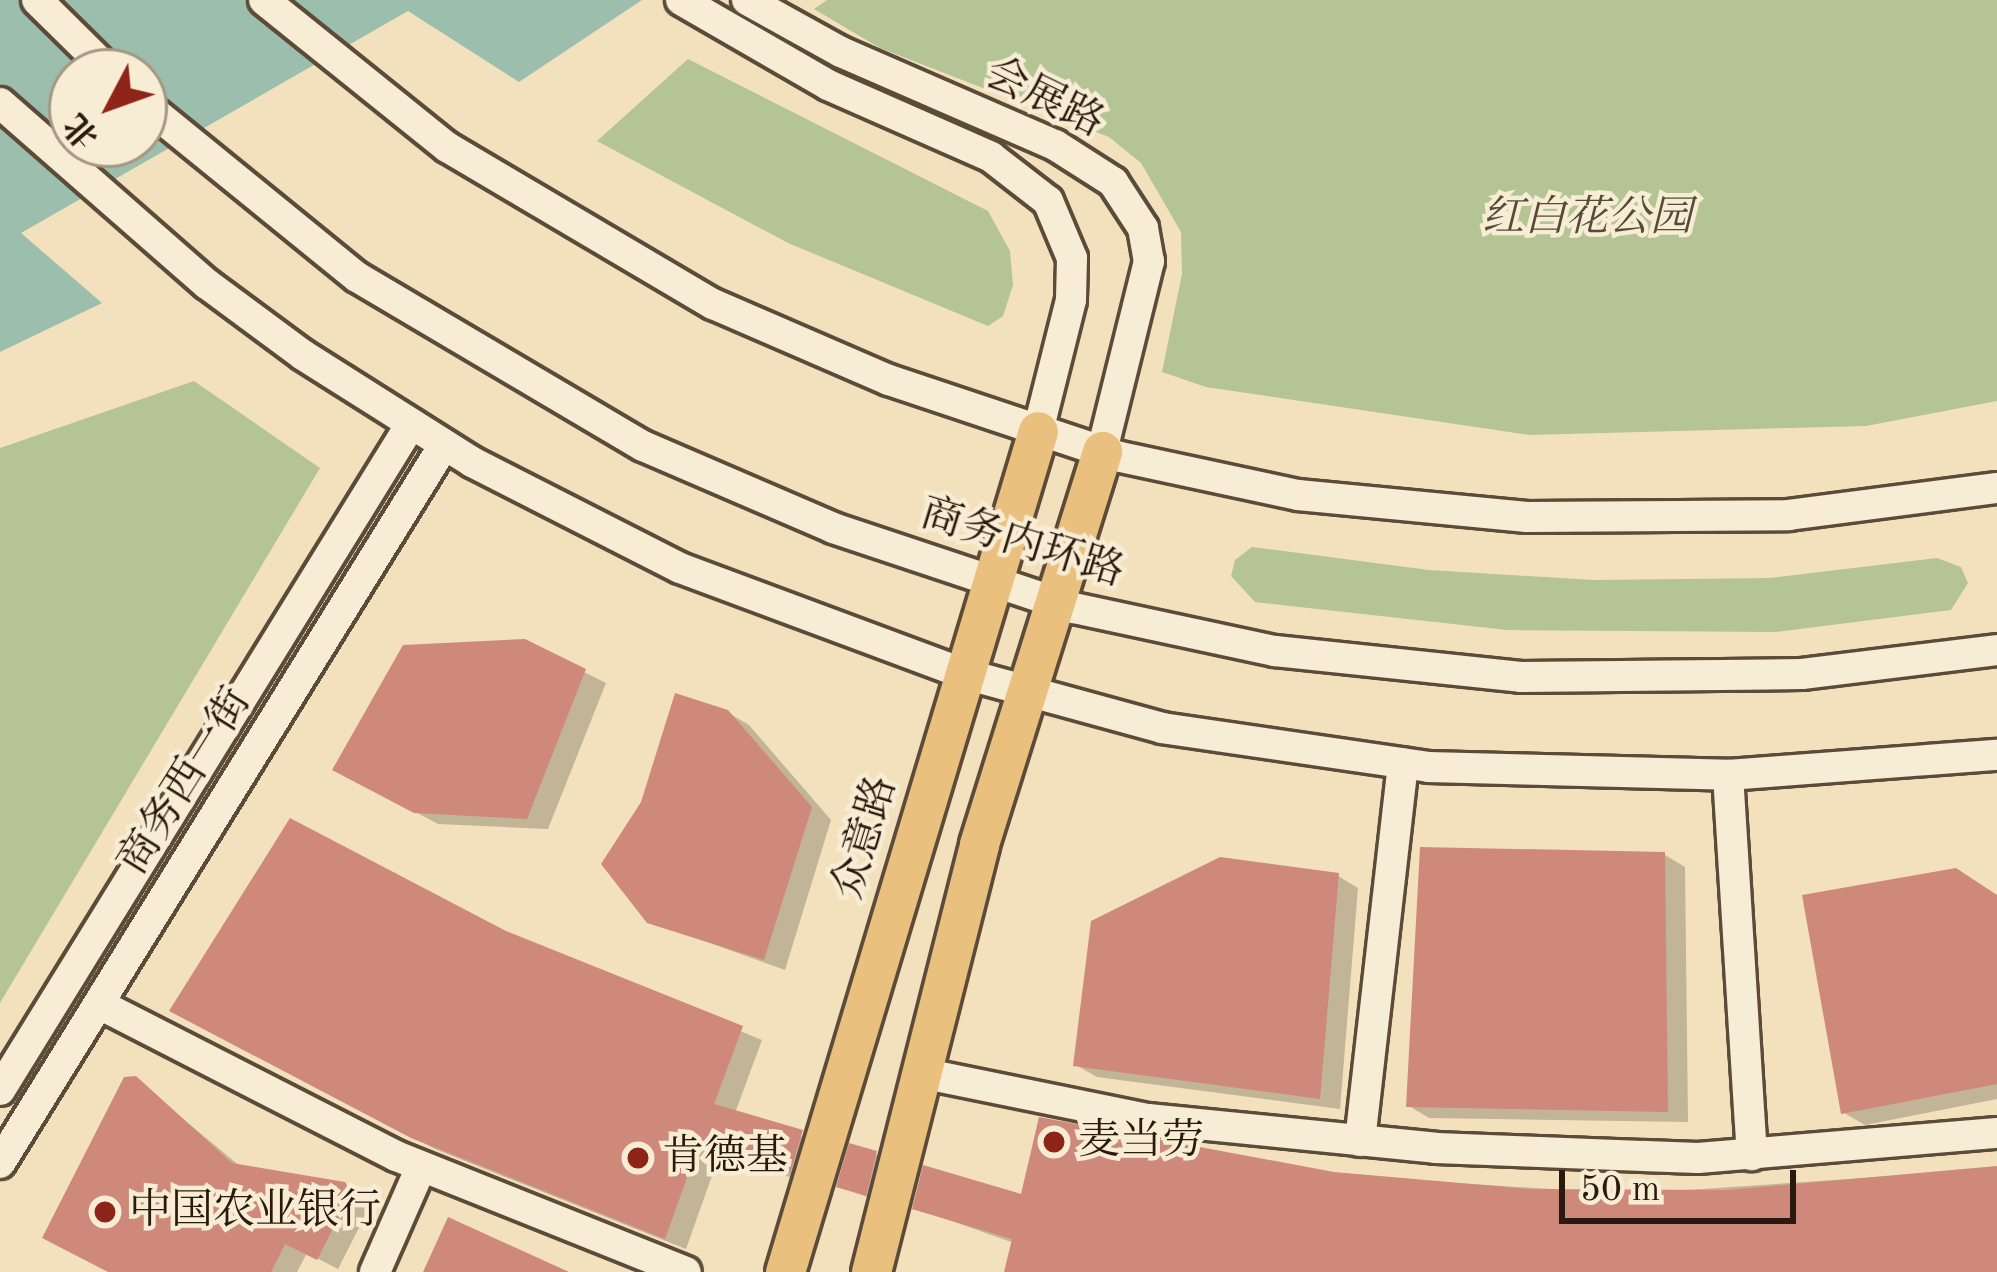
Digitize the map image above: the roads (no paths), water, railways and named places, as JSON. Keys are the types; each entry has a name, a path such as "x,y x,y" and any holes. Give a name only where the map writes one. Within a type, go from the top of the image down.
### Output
{"main road":[{"name":"众意路","path":"785,1272 1038,431"},
{"path":"871,1272 1027,694 1102,451"}],"street":[{"path":"37,0 86,48"},
{"path":"264,0 461,156 713,304 889,380 1102,451 1298,495 1527,517 1789,515 1997,488"},
{"name":"会展路","path":"747,0 841,52 1055,145 1113,182 1143,229 1149,261 1102,451"},
{"name":"会展路","path":"683,2 828,86 991,157 1048,201 1072,258 1070,300 1038,431"},
{"path":"0,103 207,284 444,445 680,568 965,674 1162,728 1403,763 1728,775 1997,754"},
{"name":"商务内环路","path":"168,124 307,238 502,368 643,446 833,528 1055,602 1275,651 1521,677 1802,674 1997,650"},
{"name":"商务西一街","path":"0,1090 411,424"},
{"name":"商务西一街","path":"0,1163 444,445"},
{"path":"1360,1141 1403,763"},
{"path":"1728,775 1753,1155"},
{"path":"99,1004 421,1167 686,1272"},
{"path":"921,1073 1148,1119 1360,1141 1577,1155 1753,1155 1997,1133"},
{"path":"375,1272 421,1167"}],"place":[{"name":"麦当劳","path":"1054,1142"},
{"name":"肯德基","path":"638,1158"},
{"name":"中国农业银行","path":"105,1212"}],"park label":[{"name":"红白花公园","path":"1587,219"}]}
